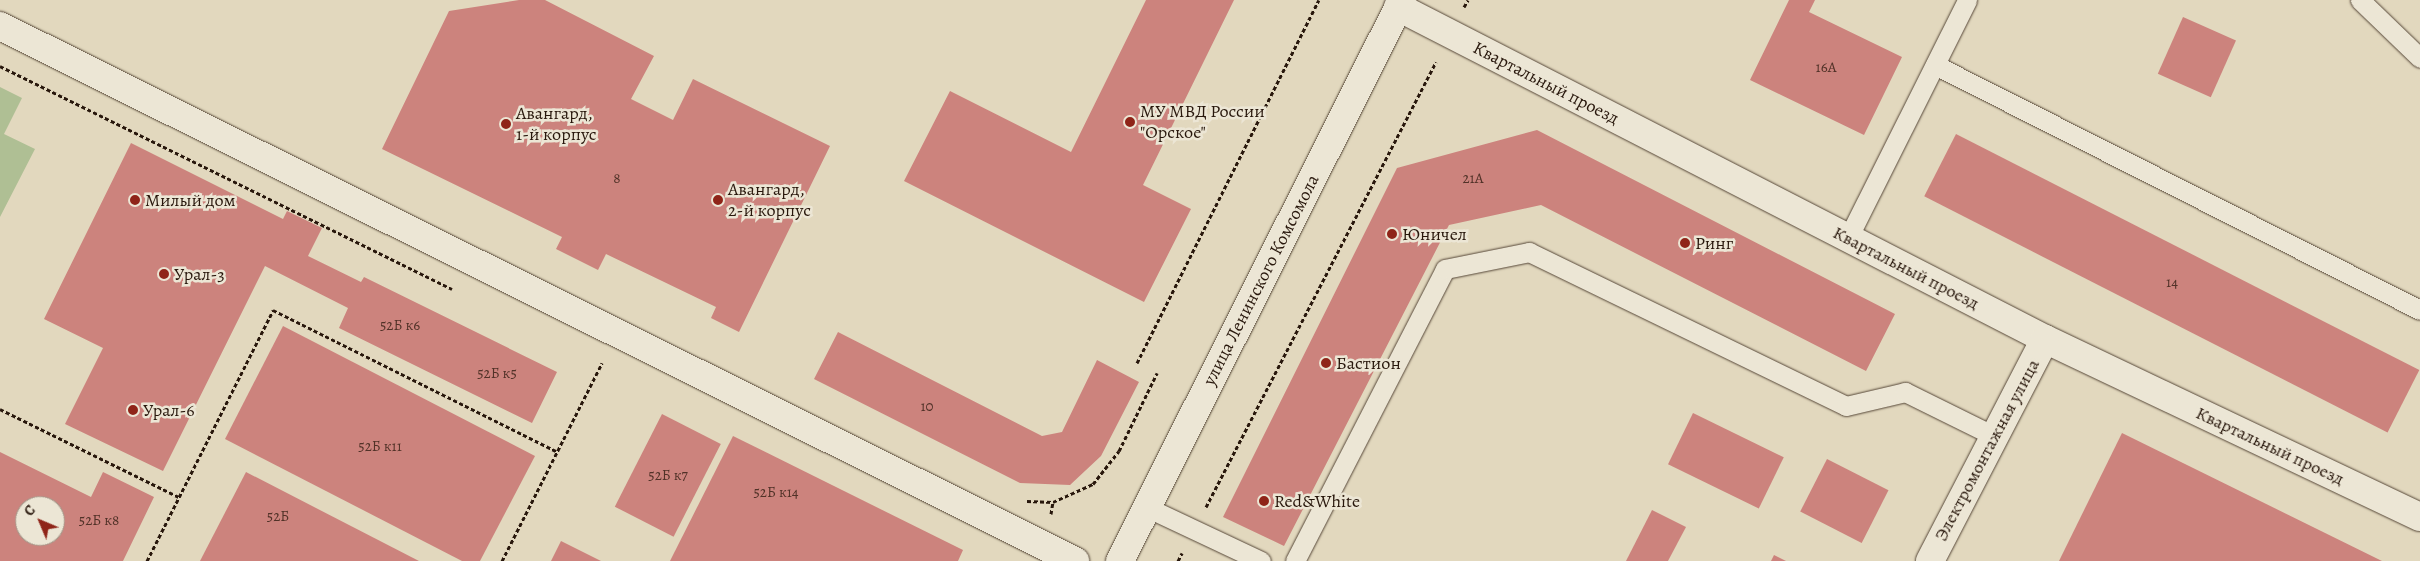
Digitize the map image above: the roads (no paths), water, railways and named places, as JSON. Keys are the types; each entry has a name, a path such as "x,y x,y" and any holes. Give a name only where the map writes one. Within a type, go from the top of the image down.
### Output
{"street":[{"name":"Квартальный проезд","path":"1400,3 1450,34 2045,339 2420,517"},
{"name":"улица Ленинского Комсомола","path":"1120,561 1400,3"},
{"path":"0,26 1076,561"},
{"name":"Электромонтажная улица","path":"1930,561 2045,339"}],"lane":[{"path":"1848,238 1968,0"},
{"path":"2360,0 2420,58"},
{"path":"1935,65 2420,310"},
{"path":"1295,561 1444,269 1529,252 1846,406 1905,392 1994,436"},
{"path":"1146,507 1261,561"}],"place":[{"name":"МУ МВД России \"Орское\"","path":"1130,122"},
{"name":"Авангард, 1-й корпус","path":"506,124"},
{"name":"Милый дом","path":"135,200"},
{"name":"Авангард, 2-й корпус","path":"718,200"},
{"name":"Юничел","path":"1392,234"},
{"name":"Ринг","path":"1685,243"},
{"name":"Урал-3","path":"164,274"},
{"name":"Бастион","path":"1326,363"},
{"name":"Урал-6","path":"133,410"},
{"name":"Red&White","path":"1264,501"}]}
